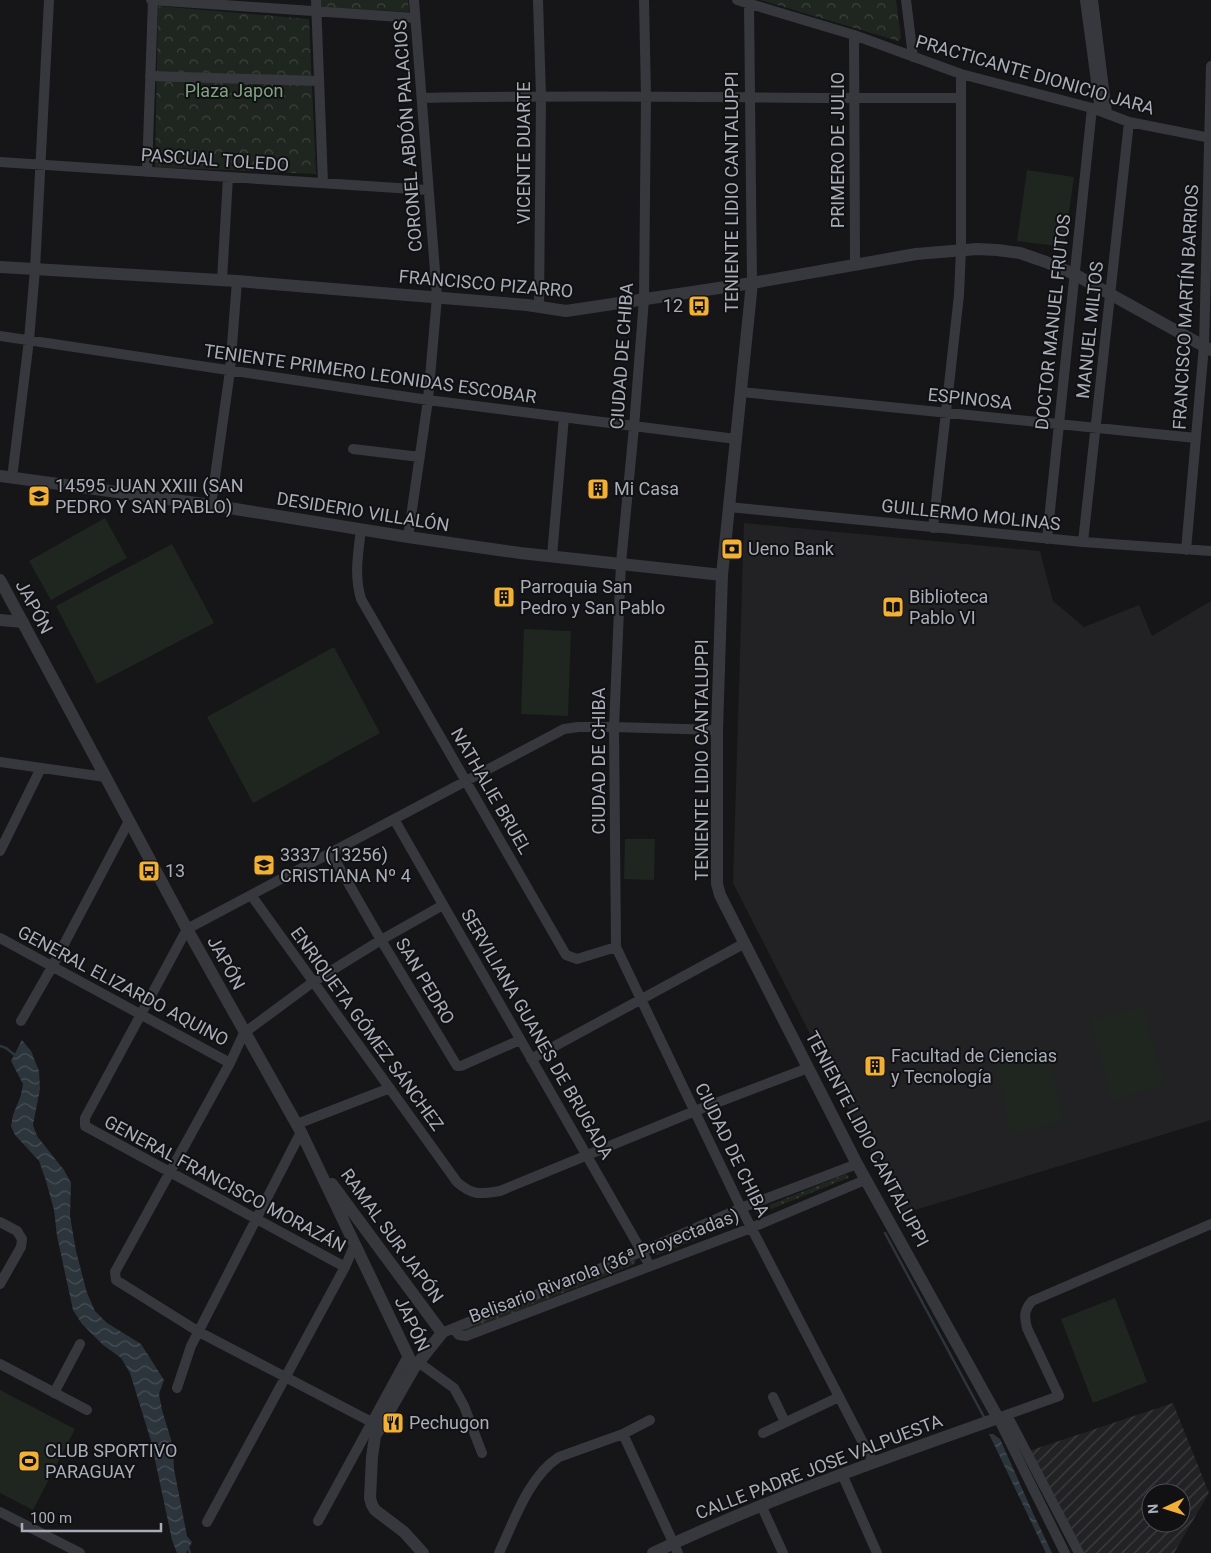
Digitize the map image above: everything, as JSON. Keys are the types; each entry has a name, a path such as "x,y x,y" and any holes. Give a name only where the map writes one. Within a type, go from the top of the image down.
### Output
{"street":[{"path":"6,477 29,340 49,0"},
{"path":"147,172 152,0 415,18"},
{"path":"316,0 323,183"},
{"name":"CORONEL ABDÓN PALACIOS","path":"408,537 428,400 437,298 414,0"},
{"name":"VICENTE DUARTE","path":"538,0 541,96 539,306"},
{"name":"CIUDAD DE CHIBA","path":"644,0 646,96 644,300 622,563 614,727 616,947 741,1208 873,1462"},
{"name":"PRACTICANTE DIONICIO JARA","path":"737,0 854,35 961,74 1100,111 1129,122 1210,138"},
{"path":"906,0 913,57"},
{"path":"1085,0 1100,111"},
{"path":"1093,0 1100,111"},
{"name":"TENIENTE LIDIO CANTALUPPI","path":"749,3 752,283 722,575 717,730 717,884 720,895 857,1164 1002,1416 1065,1553"},
{"name":"PRIMERO DE JULIO","path":"854,35 855,264"},
{"name":"FRANCISCO MARTÍN BARRIOS","path":"1186,550 1196,438 1207,348 1211,66"},
{"path":"933,528 959,295 961,250 961,74"},
{"path":"150,76 319,81"},
{"path":"422,98 541,96 855,99 961,98"},
{"name":"DOCTOR MANUEL FRUTOS","path":"1047,539 1074,274 1100,111"},
{"name":"MANUEL MILTOS","path":"1083,542 1129,122"},
{"name":"PASCUAL TOLEDO","path":"0,162 428,190"},
{"path":"222,280 228,177"},
{"name":"FRANCISCO PIZARRO","path":"0,267 238,281 539,306 566,311 752,283 916,254 961,250 997,250 1020,254 1046,262 1074,274 1207,348"},
{"path":"211,505 230,371 238,281"},
{"name":"TENIENTE PRIMERO LEONIDAS ESCOBAR","path":"0,336 428,400 736,439"},
{"name":"ESPINOSA","path":"741,392 1196,438"},
{"path":"552,556 564,417"},
{"path":"353,449 420,457"},
{"name":"DESIDERIO VILLALÓN","path":"6,477 211,505 408,537 552,556 722,575"},
{"name":"GUILLERMO MOLINAS","path":"728,507 1047,539 1211,551"},
{"name":"NATHALIE BRUEL","path":"361,530 356,573 357,585 362,599 566,955 577,959 616,947"},
{"name":"JAPÓN","path":"0,580 187,929 299,1128 413,1362 454,1388 464,1406 482,1453"},
{"path":"0,620 23,622"},
{"path":"141,1015 187,929 564,729 614,727 717,730"},
{"path":"0,762 105,777"},
{"path":"0,851 41,768"},
{"name":"SERVILIANA GUANES DE BRUGADA","path":"394,819 650,1266"},
{"path":"21,1022 129,821"},
{"name":"SAN PEDRO","path":"331,853 457,1066 461,1066 520,1040"},
{"name":"ENRIQUETA GÓMEZ SÁNCHEZ","path":"251,895 457,1182 468,1191 482,1194 500,1191 587,1155"},
{"path":"376,1429 286,1376 198,1332 116,1280 116,1272 244,1033 313,982 443,905"},
{"name":"GENERAL ELIZARDO AQUINO","path":"0,938 230,1062"},
{"path":"531,1058 745,943"},
{"name":"GENERAL FRANCISCO MORAZÁN","path":"141,1015 85,1118 85,1126 345,1267"},
{"path":"587,1155 694,1111 808,1068"},
{"path":"176,1388 191,1346 256,1220 299,1128 390,1088"},
{"name":"RAMAL SUR JAPÓN","path":"314,1159 448,1331"},
{"name":"Belisario Rivarola (36ª Proyectadas)","path":"448,1331 643,1251 741,1208 857,1164"},
{"name":"Belisario Rivarola (36ª Proyectadas)","path":"448,1331 466,1336 751,1228 866,1180"},
{"path":"0,1222 17,1231 21,1236 21,1247 0,1284"},
{"path":"1079,1553 1002,1416 1059,1396 1027,1328 1024,1318 1025,1309 1032,1301 1211,1224"},
{"path":"207,1522 345,1267 355,1244"},
{"path":"318,1521 376,1429 413,1362 448,1331"},
{"path":"54,1393 80,1344"},
{"path":"0,1364 88,1410"},
{"path":"773,1397 786,1422"},
{"path":"763,1433 839,1397"},
{"name":"CALLE PADRE JOSE VALPUESTA","path":"653,1553 676,1548 761,1505 873,1462 1002,1416"},
{"path":"499,1553 538,1475 550,1463 559,1457 623,1434 650,1420"},
{"path":"376,1429 370,1489 372,1505 375,1510 404,1532 423,1553"},
{"path":"623,1434 676,1548"},
{"path":"842,1474 877,1553"},
{"path":"761,1505 783,1553"},
{"path":"0,1512 80,1553"}],"shaded area":[{"path":"744,523 1040,551 1053,601 1084,627 1139,605 1152,636 1211,601 1211,1120 902,1214 733,883"},
{"path":"1173,1403 1209,1493 1191,1524 1191,1483 1141,1483 1141,1533 1186,1533 1174,1553 1081,1553 1029,1451"}],"green space":[{"path":"320,0 408,0 409,12 320,7"},
{"path":"760,0 896,0 901,38 898,41"},
{"name":"Plaza Japon","path":"158,6 309,19 316,174 155,167"},
{"path":"1027,170 1074,177 1064,247 1017,241"},
{"path":"105,518 127,558 51,600 29,561"},
{"path":"172,544 214,623 97,684 56,606"},
{"path":"524,629 571,631 568,716 521,714"},
{"path":"334,647 380,733 253,803 207,717"},
{"path":"625,839 655,839 654,880 624,879"},
{"path":"1143,1006 1165,1085 1112,1100 1090,1021"},
{"path":"1047,1047 1064,1122 1011,1134 994,1059"},
{"path":"846,1174 849,1176 848,1178 759,1214 756,1213 757,1210"},
{"path":"738,1219 737,1223 654,1255 655,1251"},
{"path":"636,1260 635,1264 463,1333 460,1330"},
{"path":"1115,1298 1147,1382 1093,1403 1061,1319"},
{"name":"CLUB SPORTIVO PARAGUAY","path":"0,1390 75,1429 33,1510 0,1493"}],"water":[{"path":"22,1040 31,1051 39,1071 40,1089 33,1125 37,1136 64,1170 71,1183 70,1216 76,1251 87,1293 95,1311 107,1323 141,1344 164,1380 159,1394 173,1446 174,1469 187,1536 192,1542 186,1553 177,1553 172,1540 151,1441 130,1373 121,1358 103,1345 82,1324 73,1310 57,1236 54,1210 46,1181 39,1161 15,1135 11,1126 23,1084 11,1061"},
{"path":"989,1434 993,1434 1000,1439 1052,1553 1046,1553"}],"waterway":[{"path":"0,1046 16,1056"},
{"path":"885,1233 984,1417"},
{"path":"187,1545 190,1553"}],"place":[{"name":"12","path":"699,306"},
{"name":"Mi Casa","path":"598,489"},
{"name":"14595 JUAN XXIII (SAN PEDRO Y SAN PABLO)","path":"39,496"},
{"name":"Ueno Bank","path":"732,549"},
{"name":"Parroquia San Pedro y San Pablo","path":"504,597"},
{"name":"Biblioteca Pablo VI","path":"893,607"},
{"name":"3337 (13256) CRISTIANA Nº 4","path":"264,865"},
{"name":"13","path":"149,871"},
{"name":"Facultad de Ciencias y Tecnología","path":"875,1066"},
{"name":"Pechugon","path":"393,1423"},
{"name":"CLUB SPORTIVO PARAGUAY","path":"29,1461"}]}
